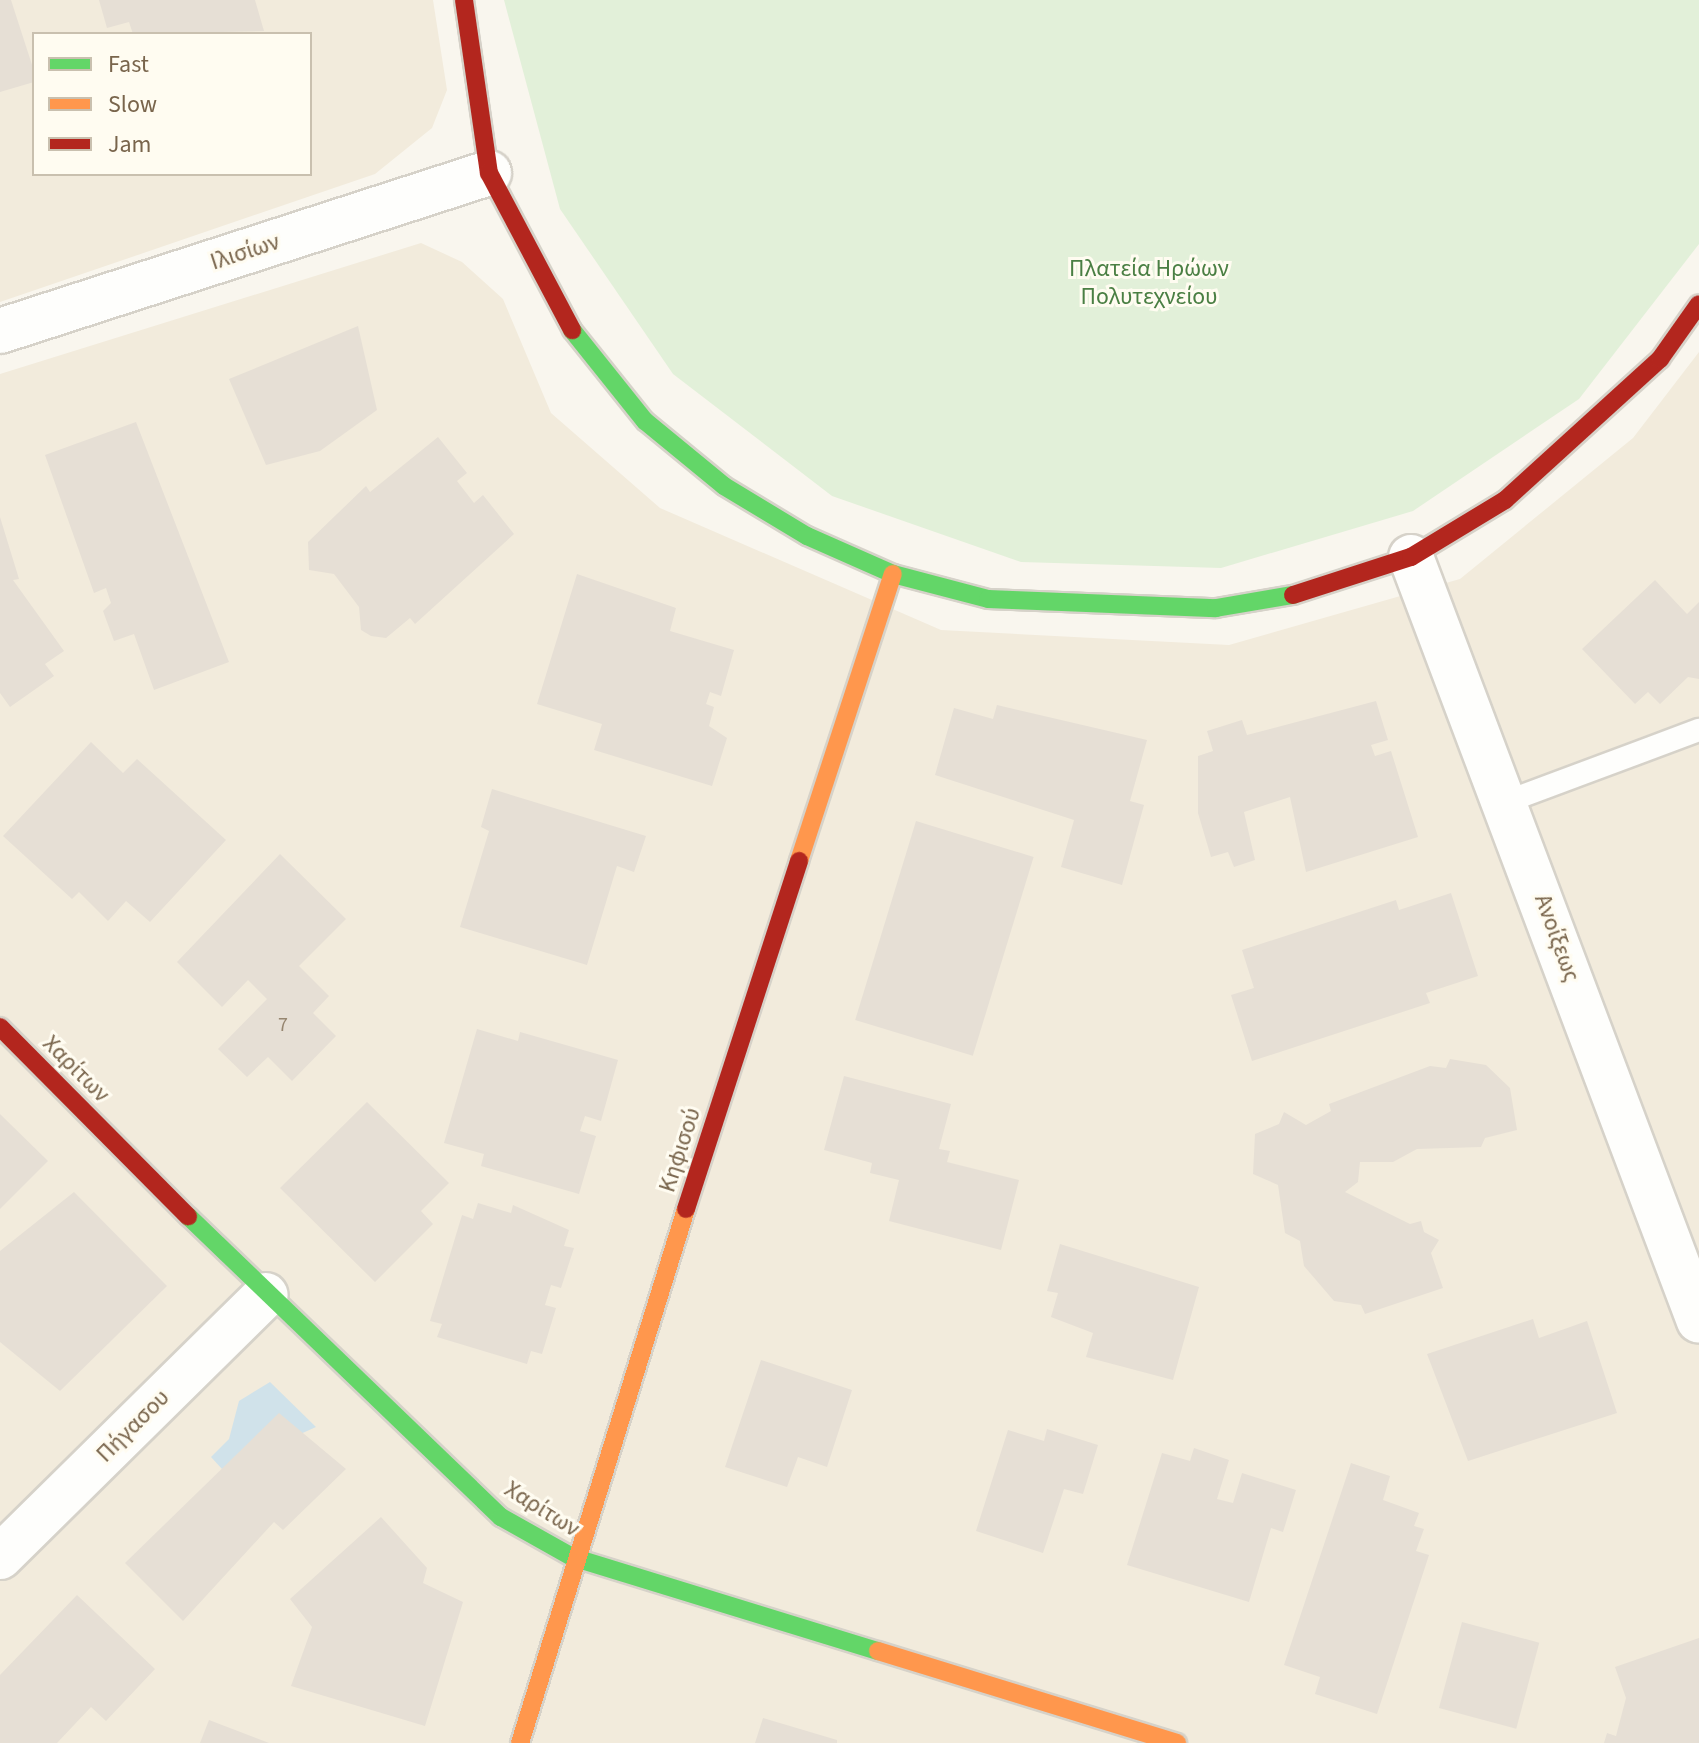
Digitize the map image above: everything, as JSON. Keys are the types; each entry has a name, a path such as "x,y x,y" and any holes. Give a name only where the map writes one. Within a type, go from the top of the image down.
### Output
{"street":[{"path":"464,0 471,87 489,173 583,350 645,421 724,486 807,536 893,574 988,599 1216,608 1286,597 1411,557 1505,500 1589,429 1660,359 1699,304"},
{"name":"Ιλισίων","path":"0,331 489,173"},
{"name":"Ανοίξεως","path":"1411,557 1506,802 1699,1321"},
{"name":"Κηφισού","path":"520,1743 572,1557 893,574"},
{"name":"Χαρίτων","path":"0,1027 266,1295 501,1517 572,1557 1177,1743"},
{"name":"Πήγασου","path":"0,1557 266,1295"}],"lane":[{"path":"1506,802 1699,730"}],"shaded area":[{"path":"0,0 433,0 447,90 432,128 375,174 0,302"},
{"path":"421,243 462,262 503,299 551,413 660,508 941,630 1229,645 1460,579 1633,438 1699,352 1699,1743 0,1743 0,374"},
{"path":"270,1382 316,1427 222,1469 211,1457 229,1439 239,1401"}],"green space":[{"name":"Πλατεία Ηρώων Πολυτεχνείου","path":"504,0 1699,0 1699,244 1579,399 1413,511 1221,568 1021,562 832,496 673,374 560,209"}],"building":[{"path":"0,0 11,0 32,65 32,83 0,92"},
{"path":"99,0 255,0 264,31 132,32 129,22 107,28"},
{"path":"358,326 377,410 320,451 266,465 229,379"},
{"path":"136,422 229,662 154,690 134,634 114,641 103,611 111,603 106,588 94,593 45,455"},
{"path":"438,437 467,473 457,481 474,503 483,495 514,534 415,624 410,618 386,638 371,636 361,630 359,607 334,574 309,570 308,542 366,486 370,492"},
{"path":"0,517 19,579 13,580 64,651 45,664 54,676 10,707 0,693"},
{"path":"577,574 676,608 670,631 734,650 721,696 710,692 706,704 714,707 709,726 727,738 712,786 594,750 602,724 537,704"},
{"path":"1655,580 1687,614 1699,602 1699,679 1688,677 1660,704 1648,692 1635,704 1582,649"},
{"path":"1376,701 1388,740 1371,745 1375,756 1391,751 1418,837 1306,872 1290,797 1244,812 1255,860 1234,867 1228,852 1211,857 1198,813 1198,756 1213,751 1207,731 1242,720 1247,735"},
{"path":"997,705 1147,740 1130,801 1144,805 1122,885 1061,867 1074,820 935,775 954,708 993,719"},
{"path":"91,742 123,773 137,759 226,840 150,922 126,901 108,921 79,892 72,899 3,836"},
{"path":"492,789 646,836 634,872 617,866 587,965 460,927 489,831 481,827"},
{"path":"916,821 1034,857 973,1056 855,1020"},
{"path":"280,854 346,919 299,966 329,996 313,1013 336,1036 292,1081 268,1057 247,1077 218,1049 267,999 248,980 222,1007 177,962"},
{"path":"1451,893 1478,976 1426,993 1430,1003 1252,1061 1231,995 1254,988 1242,950 1396,900 1399,910"},
{"path":"477,1029 518,1041 520,1032 618,1060 601,1121 585,1116 580,1131 596,1136 579,1194 481,1166 484,1154 444,1143"},
{"path":"1450,1059 1486,1065 1510,1088 1517,1130 1485,1138 1481,1147 1417,1149 1393,1162 1360,1162 1358,1182 1345,1192 1410,1224 1421,1221 1424,1232 1439,1240 1431,1253 1443,1288 1365,1314 1361,1305 1334,1301 1304,1266 1300,1241 1285,1233 1278,1185 1253,1174 1255,1134 1279,1124 1284,1112 1306,1125 1331,1111 1329,1104 1430,1066 1446,1068"},
{"path":"844,1076 951,1104 939,1149 950,1151 947,1162 1019,1180 1001,1250 889,1221 899,1180 870,1173 872,1163 824,1150"},
{"path":"367,1102 449,1183 421,1211 433,1224 375,1282 280,1188"},
{"path":"0,1114 48,1161 0,1209"},
{"path":"74,1192 167,1286 60,1391 0,1342 0,1251"},
{"path":"478,1203 511,1213 513,1205 569,1230 564,1246 574,1248 561,1288 551,1285 545,1305 556,1308 542,1354 531,1351 527,1364 437,1337 442,1324 430,1321 462,1215 473,1219"},
{"path":"1060,1244 1199,1287 1173,1380 1086,1357 1093,1333 1051,1317 1058,1293 1047,1291"},
{"path":"1533,1319 1539,1338 1587,1321 1617,1413 1468,1461 1427,1354"},
{"path":"761,1360 852,1390 827,1467 798,1457 787,1487 725,1467"},
{"path":"279,1413 346,1469 283,1530 274,1522 183,1621 125,1563"},
{"path":"1047,1429 1098,1445 1083,1494 1064,1489 1043,1553 976,1531 1008,1430 1044,1441"},
{"path":"1194,1448 1229,1460 1217,1499 1233,1503 1242,1473 1296,1490 1283,1532 1271,1528 1249,1602 1127,1565 1162,1453 1190,1461"},
{"path":"1351,1463 1390,1476 1383,1500 1419,1513 1414,1526 1424,1529 1416,1551 1429,1555 1377,1714 1315,1694 1320,1677 1284,1665"},
{"path":"381,1517 427,1568 423,1583 463,1602 425,1726 291,1686 312,1627 290,1599"},
{"path":"77,1595 155,1669 106,1721 91,1707 57,1743 0,1743 0,1675"},
{"path":"1462,1622 1539,1643 1516,1729 1439,1708"},
{"path":"1699,1638 1699,1743 1604,1743 1607,1733 1616,1736 1626,1698 1615,1667"},
{"path":"763,1718 837,1740 837,1743 755,1743"},
{"path":"209,1720 269,1743 200,1743"}],"traffic: fast":[{"path":"572,330 645,421 724,486 807,536 893,574 988,599 1216,608 1293,595"},
{"path":"188,1216 501,1517 572,1557 878,1651"}],"traffic: slow":[{"path":"799,861 893,574"},
{"path":"520,1743 686,1209"},
{"path":"878,1651 1177,1743"}],"traffic: jam":[{"path":"464,0 489,173 572,330"},
{"path":"1293,595 1411,557 1505,500 1660,359 1699,304"},
{"path":"686,1209 799,861"},
{"path":"0,1027 188,1216"}]}
